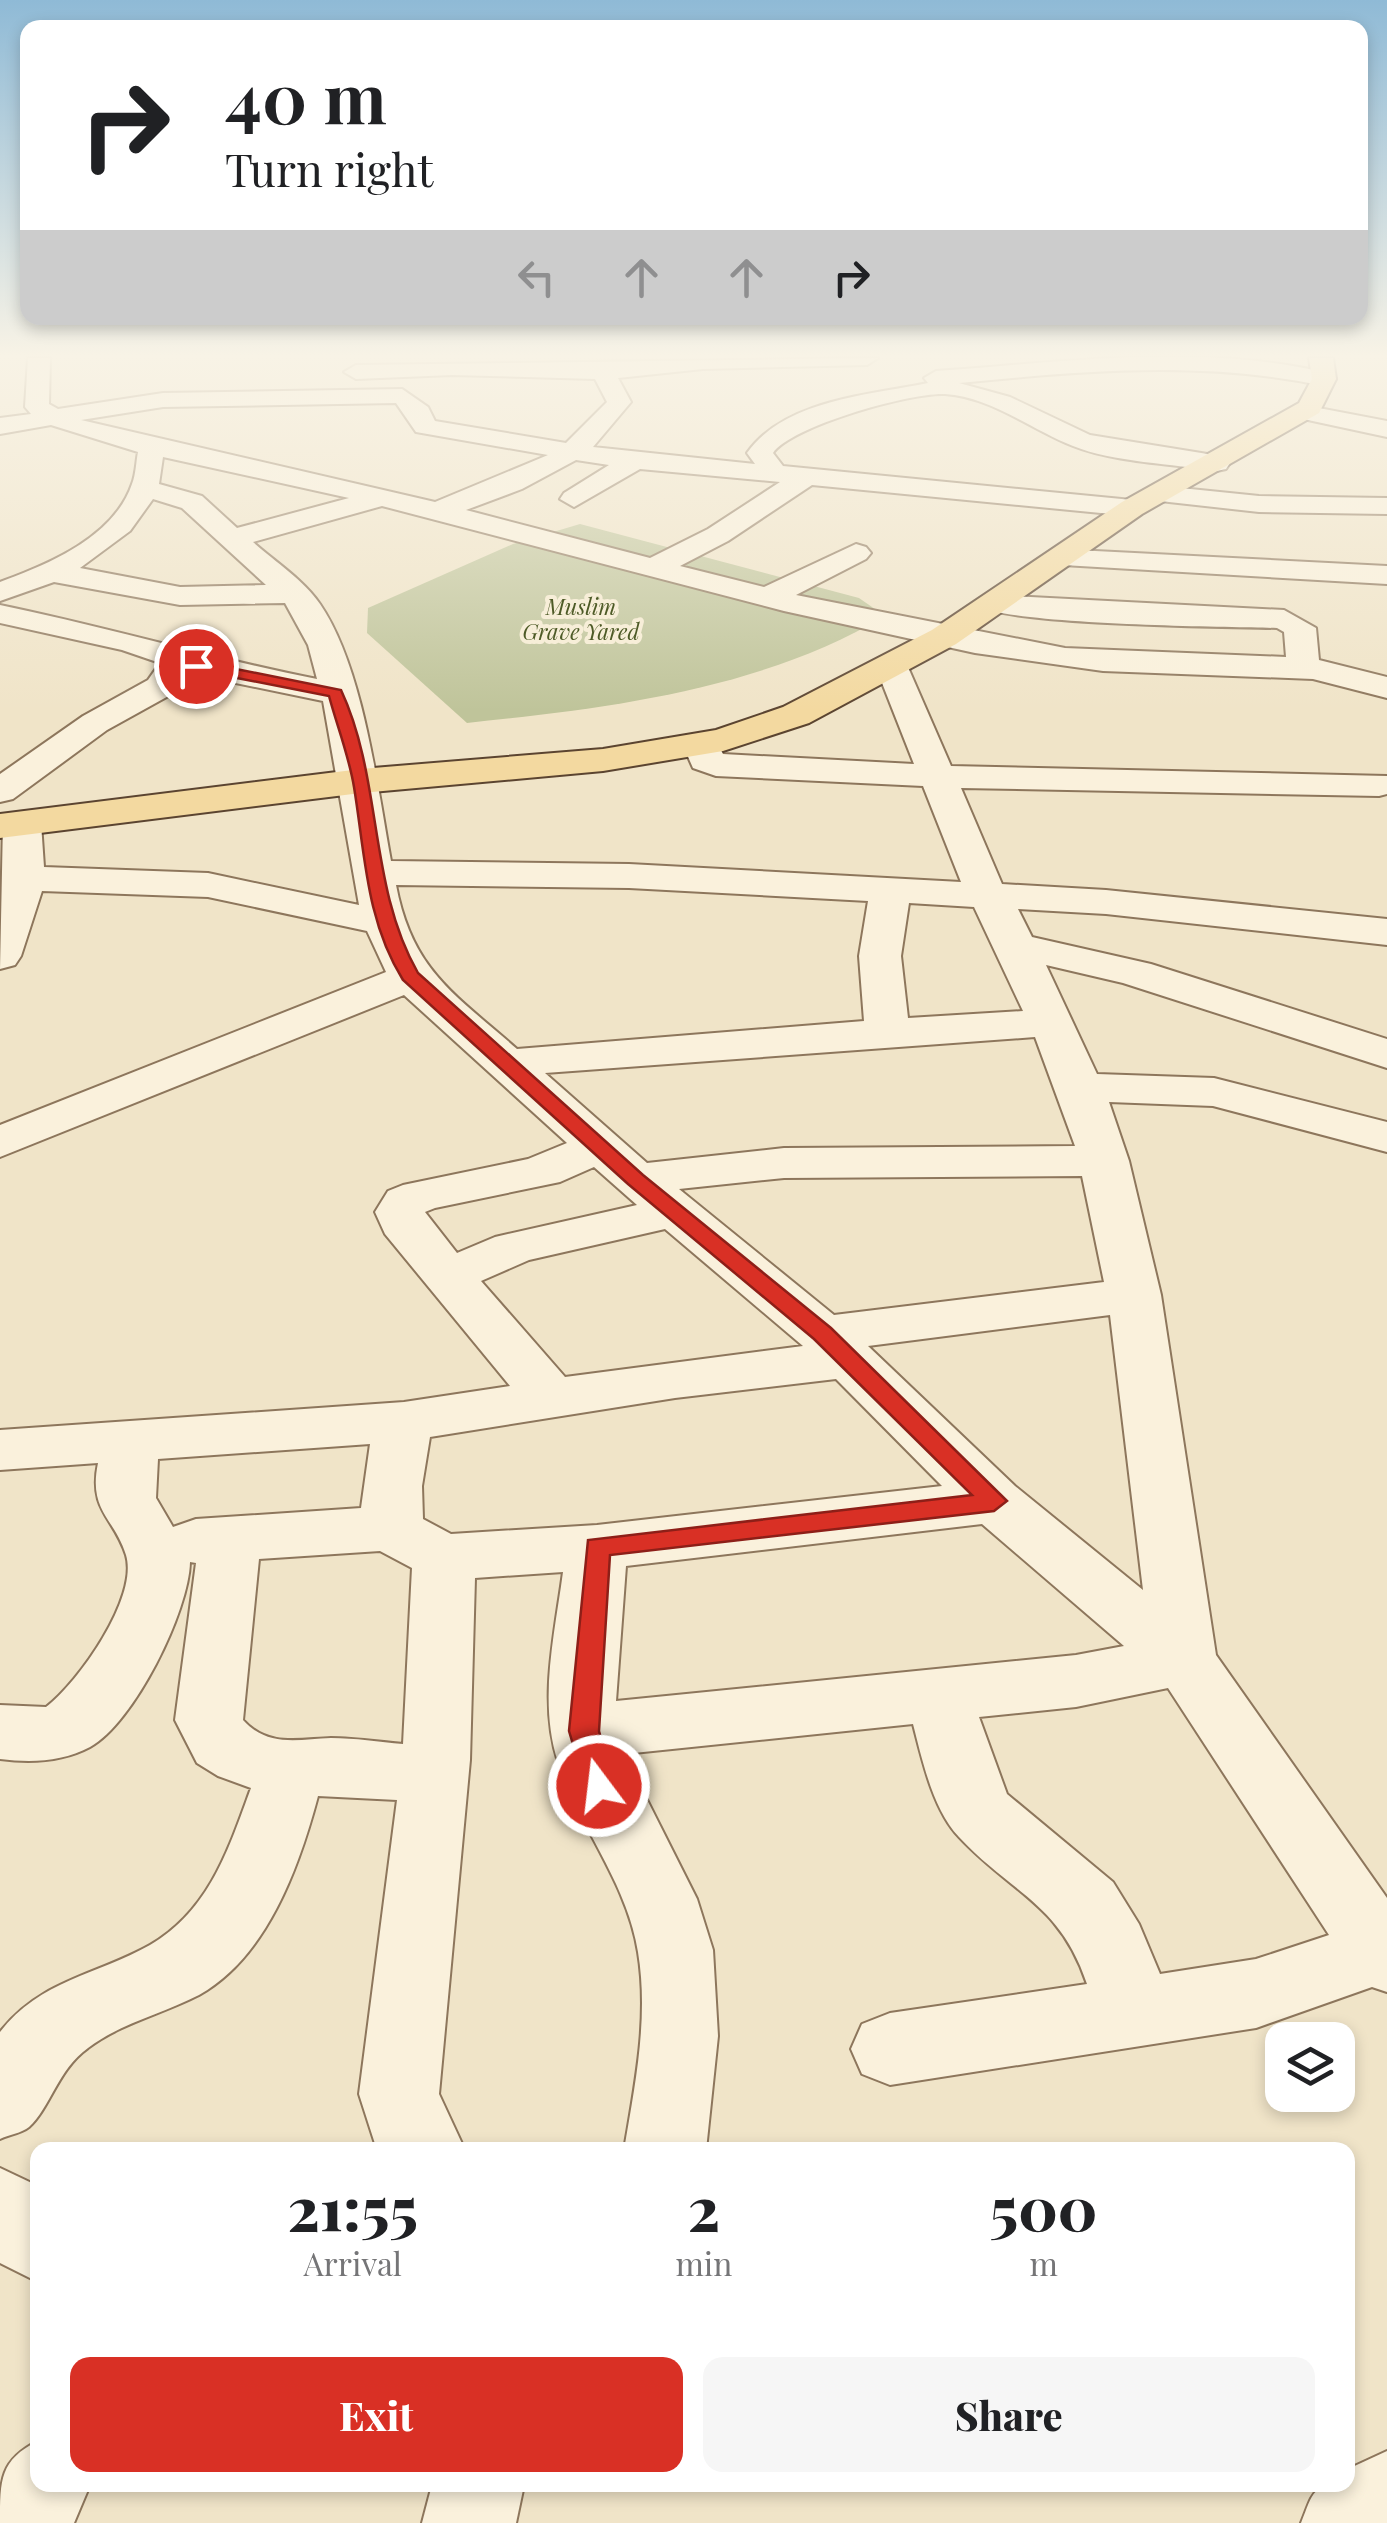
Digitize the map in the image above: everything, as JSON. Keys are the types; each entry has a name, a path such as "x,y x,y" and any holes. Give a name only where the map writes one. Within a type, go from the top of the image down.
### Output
{"main road":[{"path":"12,814 603,760 700,743 796,715 944,637 1056,558 1193,476"}],"street":[{"path":"0,592 50,572 119,525 144,488 146,476"},
{"path":"279,476 436,510 944,637 1072,659 1303,670 1377,680"},
{"path":"436,510 532,476"},
{"path":"574,500 612,476"},
{"path":"656,566 718,534 808,476"},
{"path":"819,476 1146,501 1387,506"},
{"path":"144,488 192,502 296,594 317,625 361,781 380,898 410,976 637,1180 836,1346 994,1501 1184,1660 1380,1941 1349,1964 1306,1980 1135,2012 890,2049"},
{"path":"235,537 290,526 315,514 382,498"},
{"path":"771,596 856,553"},
{"path":"1056,558 1387,575"},
{"path":"50,572 180,596 296,594"},
{"path":"992,604 1084,612 1284,618 1296,623 1303,670"},
{"path":"1177,613 1182,665"},
{"path":"0,614 131,642 178,661 336,693"},
{"path":"0,956 16,920 26,878 12,814 95,722 160,687 178,661"},
{"path":"892,665 987,897 1014,945 1046,1022 1080,1087 1104,1161 1134,1295 1184,1660"},
{"path":"700,743 706,760 716,765 874,770 936,777 1378,785"},
{"path":"26,878 208,885 380,898 629,876 1244,914 1387,932"},
{"path":"888,1032 880,956 890,892"},
{"path":"1014,945 1136,974 1382,1052 1367,1131 1214,1092 1080,1087"},
{"path":"0,1142 410,976"},
{"path":"510,1063 1046,1022"},
{"path":"553,1400 403,1223 400,1212 406,1202 542,1171 637,1180 784,1163 1104,1161"},
{"path":"448,1276 513,1248 637,1180"},
{"path":"0,1450 404,1422 553,1400 1134,1295"},
{"path":"404,1422 391,1512 418,1543 444,1633 434,1775 403,2039 400,2094 409,2141"},
{"path":"0,1732 41,1735 70,1727 88,1710 157,1596 159,1563 129,1511 124,1480 133,1441"},
{"path":"150,1543 230,1538 597,1547 994,1501"},
{"path":"230,1538 209,1720 214,1740 230,1754 296,1771 331,1766 434,1775"},
{"path":"597,1547 584,1731 599,1786 669,1924 679,1993 677,2073 666,2142"},
{"path":"584,1731 1076,1682 1184,1660"},
{"path":"940,1697 958,1764 980,1814 1087,1904 1112,1947 1135,2012"},
{"path":"0,2101 58,2024 96,2002 179,1970 211,1940 242,1900 271,1840 286,1783 296,1771"},
{"path":"0,2209 30,2233"},
{"path":"22,2523 40,2492"},
{"path":"1348,2523 1387,2498"}],"green space":[{"name":"Muslim Grave Yared","path":"580,524 859,598 885,616 787,662 682,692 467,723 367,633 368,608 513,544"}],"route":[{"path":"196,666 336,693 361,781 379,905 391,942 410,976 636,1179 822,1334 994,1501 597,1547 584,1731 599,1786"}]}
